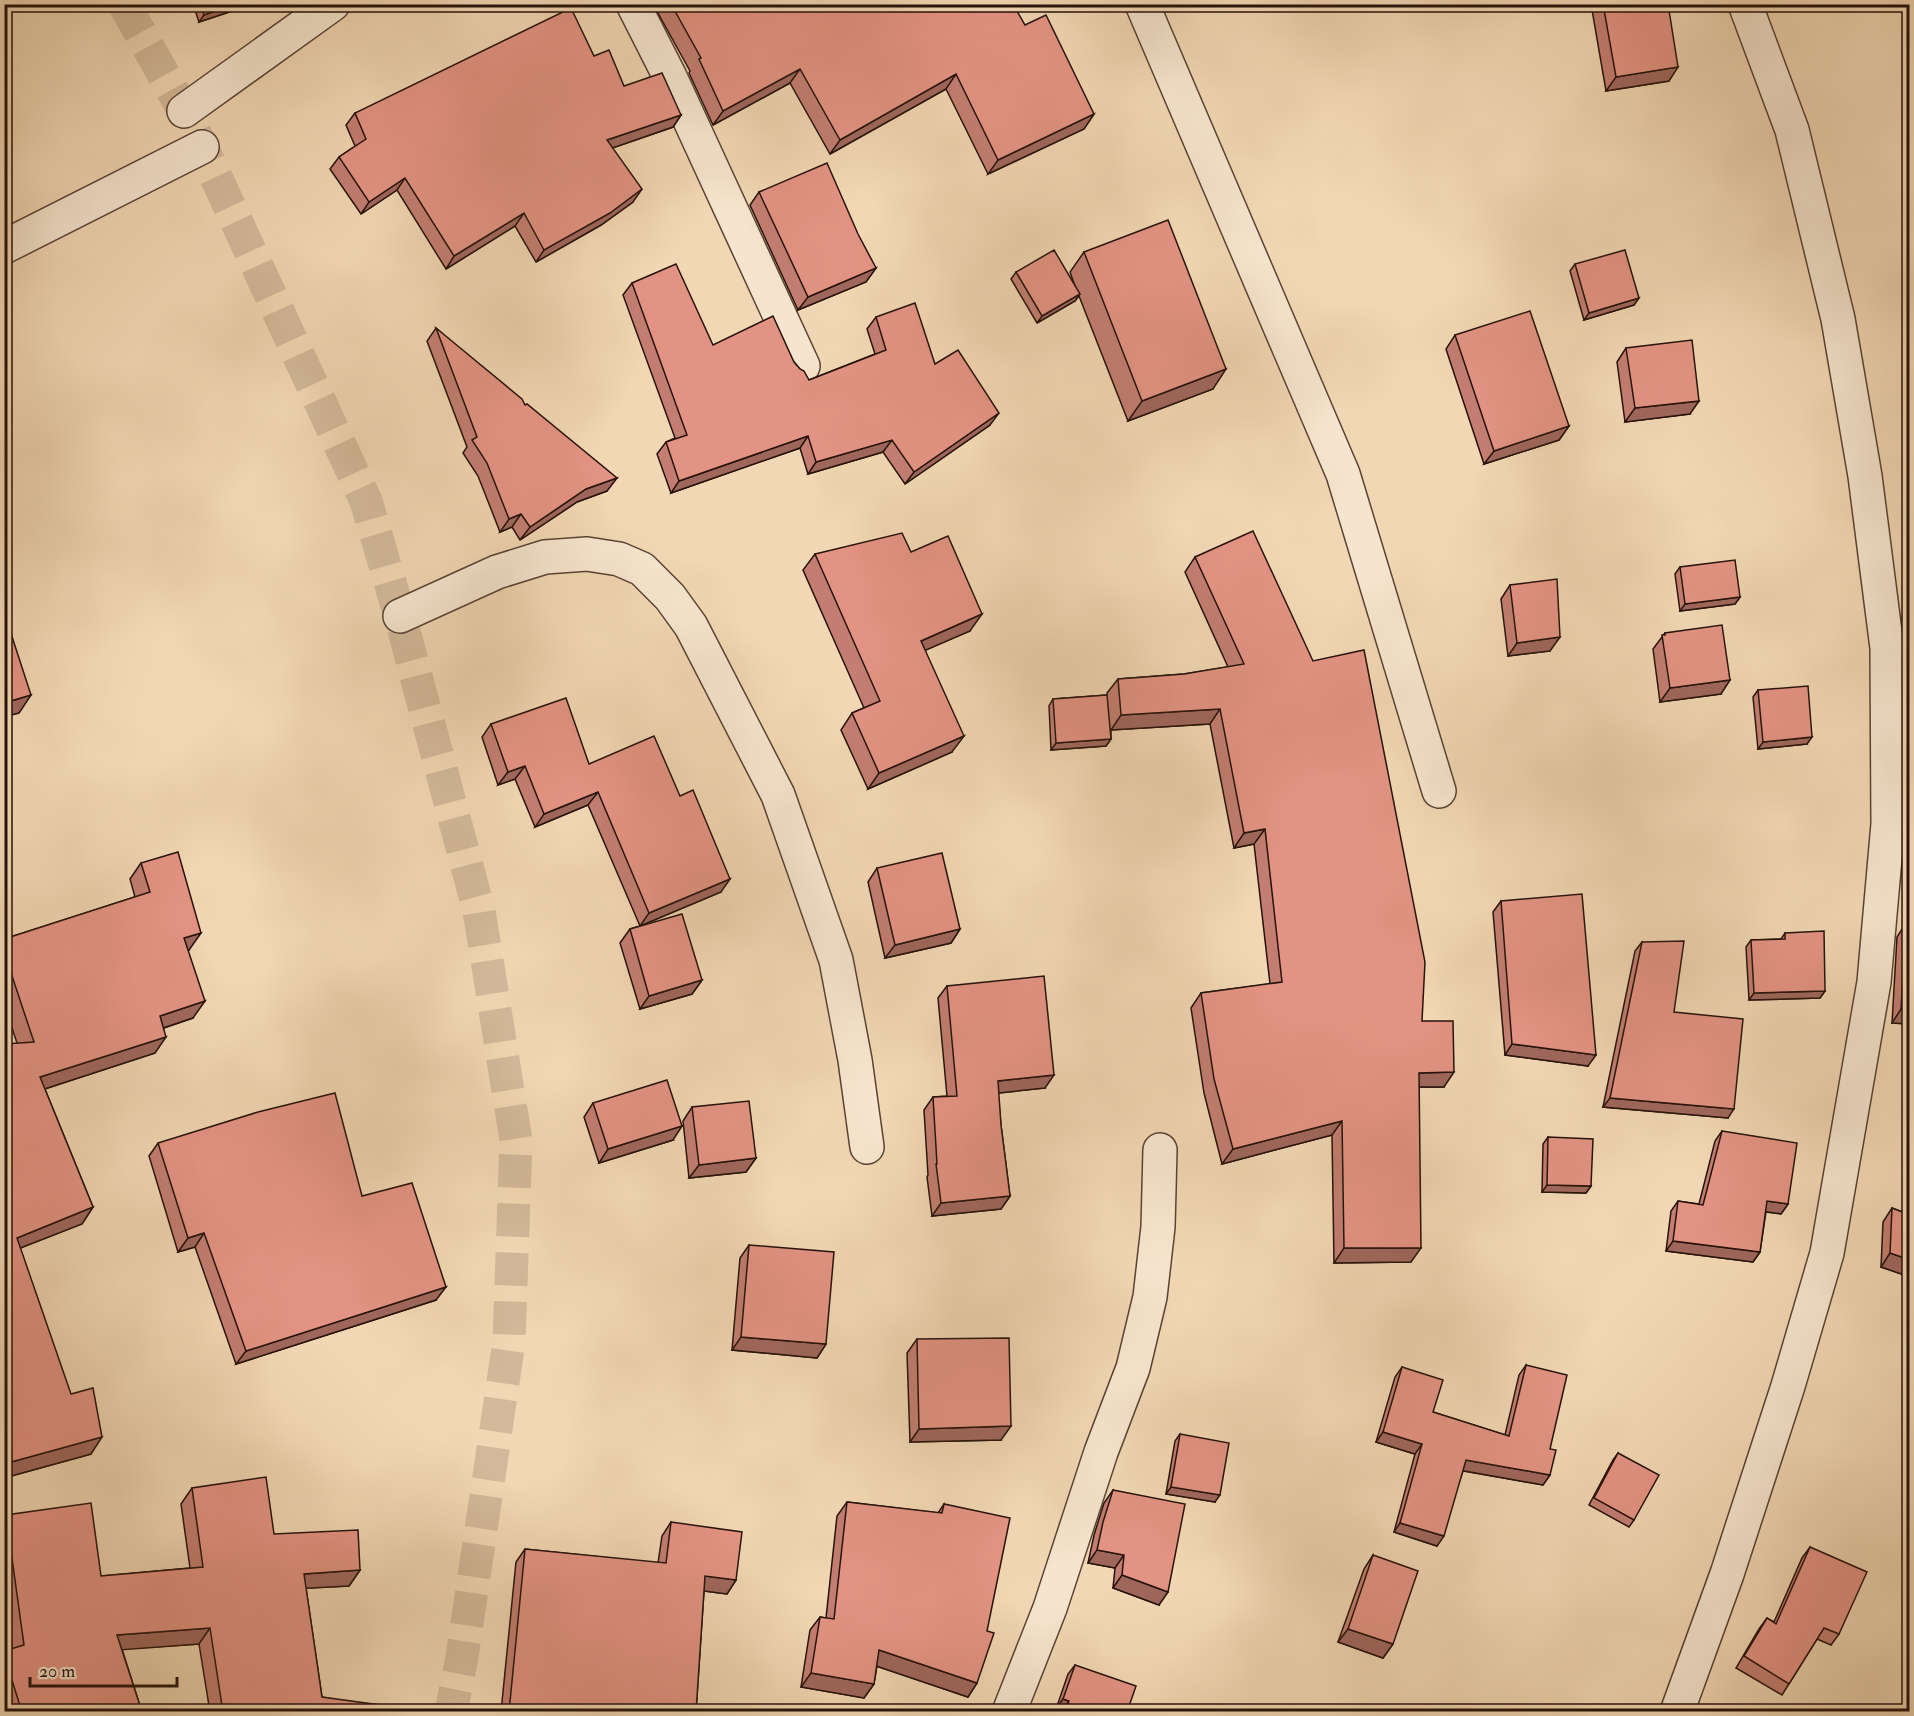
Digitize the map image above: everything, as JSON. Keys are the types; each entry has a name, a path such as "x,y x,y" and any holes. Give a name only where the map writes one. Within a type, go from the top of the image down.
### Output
{"street":[{"path":"184,111 333,4"},
{"path":"633,4 670,77 803,366"},
{"path":"1142,4 1343,474 1438,791"},
{"path":"1677,1712 1727,1574 1788,1386 1827,1253 1874,982 1888,824 1887,648 1865,476 1838,318 1792,129 1745,4"},
{"path":"4,247 202,147"},
{"path":"400,616 498,572 545,556 587,555 619,558 642,569 670,597 692,626 778,795 836,960 855,1060 867,1147"},
{"path":"1009,1712 1050,1608 1101,1452 1133,1368 1150,1297 1158,1227 1160,1150"}],"building":[{"path":"200,4 235,4 204,15"},
{"path":"671,4 984,4 986,8 993,4 1013,4 1025,25 1046,15 1094,114 998,160 956,74 840,140 800,69 723,111 699,59 701,58"},
{"path":"1603,4 1668,4 1678,67 1616,77"},
{"path":"571,8 594,56 609,50 624,86 662,73 681,115 607,140 642,189 610,213 544,250 524,213 454,256 405,178 369,202 339,157 366,139 355,113"},
{"path":"827,163 858,234 876,268 808,297 759,192"},
{"path":"1168,220 1226,369 1142,401 1084,252"},
{"path":"1054,250 1080,294 1042,316 1016,272"},
{"path":"1625,250 1639,298 1589,313 1575,264"},
{"path":"676,264 713,345 773,316 794,362 804,371 809,380 886,350 876,317 915,303 935,364 958,350 999,413 914,472 892,440 816,462 808,436 679,481 666,442 687,435 632,283"},
{"path":"1530,311 1569,426 1494,451 1455,335"},
{"path":"436,328 522,399 525,405 527,404 617,478 586,489 530,527 521,514 509,519 487,463 472,440 477,437"},
{"path":"1692,340 1699,401 1635,408 1626,348"},
{"path":"1253,531 1313,661 1364,650 1425,962 1422,1021 1453,1021 1454,1072 1419,1073 1421,1248 1344,1248 1342,1121 1233,1149 1214,1079 1201,993 1282,982 1265,829 1244,833 1220,709 1121,715 1118,679 1184,674 1244,664 1195,557"},
{"path":"902,533 911,552 948,536 982,614 921,641 964,736 879,773 852,713 880,701 815,554"},
{"path":"1735,560 1740,597 1685,604 1680,567"},
{"path":"1557,579 1560,637 1517,643 1510,585"},
{"path":"4,612 31,695 4,703"},
{"path":"1722,625 1730,680 1670,688 1662,635"},
{"path":"1808,686 1812,737 1763,742 1758,690"},
{"path":"1107,695 1111,739 1056,743 1053,699"},
{"path":"566,698 589,764 654,736 680,796 693,790 730,879 649,913 598,792 544,814 525,766 508,772 491,724"},
{"path":"178,852 201,933 184,938 205,1001 160,1016 166,1037 40,1077 93,1207 17,1238 71,1394 93,1388 102,1437 4,1464 4,1044 34,1042 4,952 4,939 150,892 141,863"},
{"path":"942,853 960,929 895,945 877,868"},
{"path":"1582,894 1596,1055 1512,1044 1501,901"},
{"path":"682,914 702,980 649,996 630,929"},
{"path":"1906,923 1910,923 1910,1010 1901,1009"},
{"path":"1824,931 1825,991 1754,993 1751,940 1785,939 1785,933"},
{"path":"1684,941 1674,1012 1743,1019 1734,1109 1610,1098 1642,942"},
{"path":"1044,976 1054,1075 998,1081 1010,1196 941,1203 936,1164 933,1097 957,1096 947,986"},
{"path":"667,1080 682,1126 608,1149 593,1103"},
{"path":"335,1093 362,1196 412,1183 446,1287 246,1351 204,1233 188,1238 158,1143 258,1112"},
{"path":"749,1101 756,1158 699,1165 692,1107"},
{"path":"1722,1131 1797,1143 1788,1204 1767,1201 1760,1252 1673,1241 1678,1201 1703,1205"},
{"path":"1548,1137 1593,1139 1591,1186 1547,1185"},
{"path":"1892,1208 1910,1215 1910,1260 1890,1253"},
{"path":"749,1245 834,1252 826,1344 741,1337"},
{"path":"1009,1338 1011,1426 919,1429 917,1339"},
{"path":"1526,1365 1567,1375 1550,1449 1556,1450 1550,1475 1466,1460 1444,1536 1400,1523 1422,1444 1383,1432 1402,1367 1443,1380 1433,1412 1509,1436"},
{"path":"1180,1434 1229,1443 1220,1495 1171,1487"},
{"path":"1618,1453 1659,1475 1634,1520 1594,1498"},
{"path":"266,1477 274,1534 358,1530 360,1570 304,1574 322,1697 395,1707 395,1712 223,1712 210,1628 117,1635 142,1712 22,1712 4,1655 4,1651 24,1645 6,1515 91,1503 101,1576 203,1567 192,1488"},
{"path":"1113,1490 1185,1504 1168,1592 1122,1575 1124,1555 1097,1550"},
{"path":"847,1502 942,1513 944,1504 1010,1518 987,1631 994,1633 977,1683 879,1650 874,1684 811,1673 820,1617 834,1619"},
{"path":"671,1522 742,1532 736,1580 705,1576 696,1712 509,1712 525,1549 666,1563"},
{"path":"1810,1547 1867,1572 1839,1634 1824,1628 1789,1684 1744,1656 1767,1618 1776,1624"},
{"path":"1373,1555 1418,1571 1393,1644 1348,1629"},
{"path":"1075,1665 1136,1686 1127,1712 1065,1712 1069,1701 1063,1699"}],"tunnel":[{"path":"124,4 202,147 366,501 400,616 479,911 516,1140 509,1342 462,1657 451,1712"}]}
